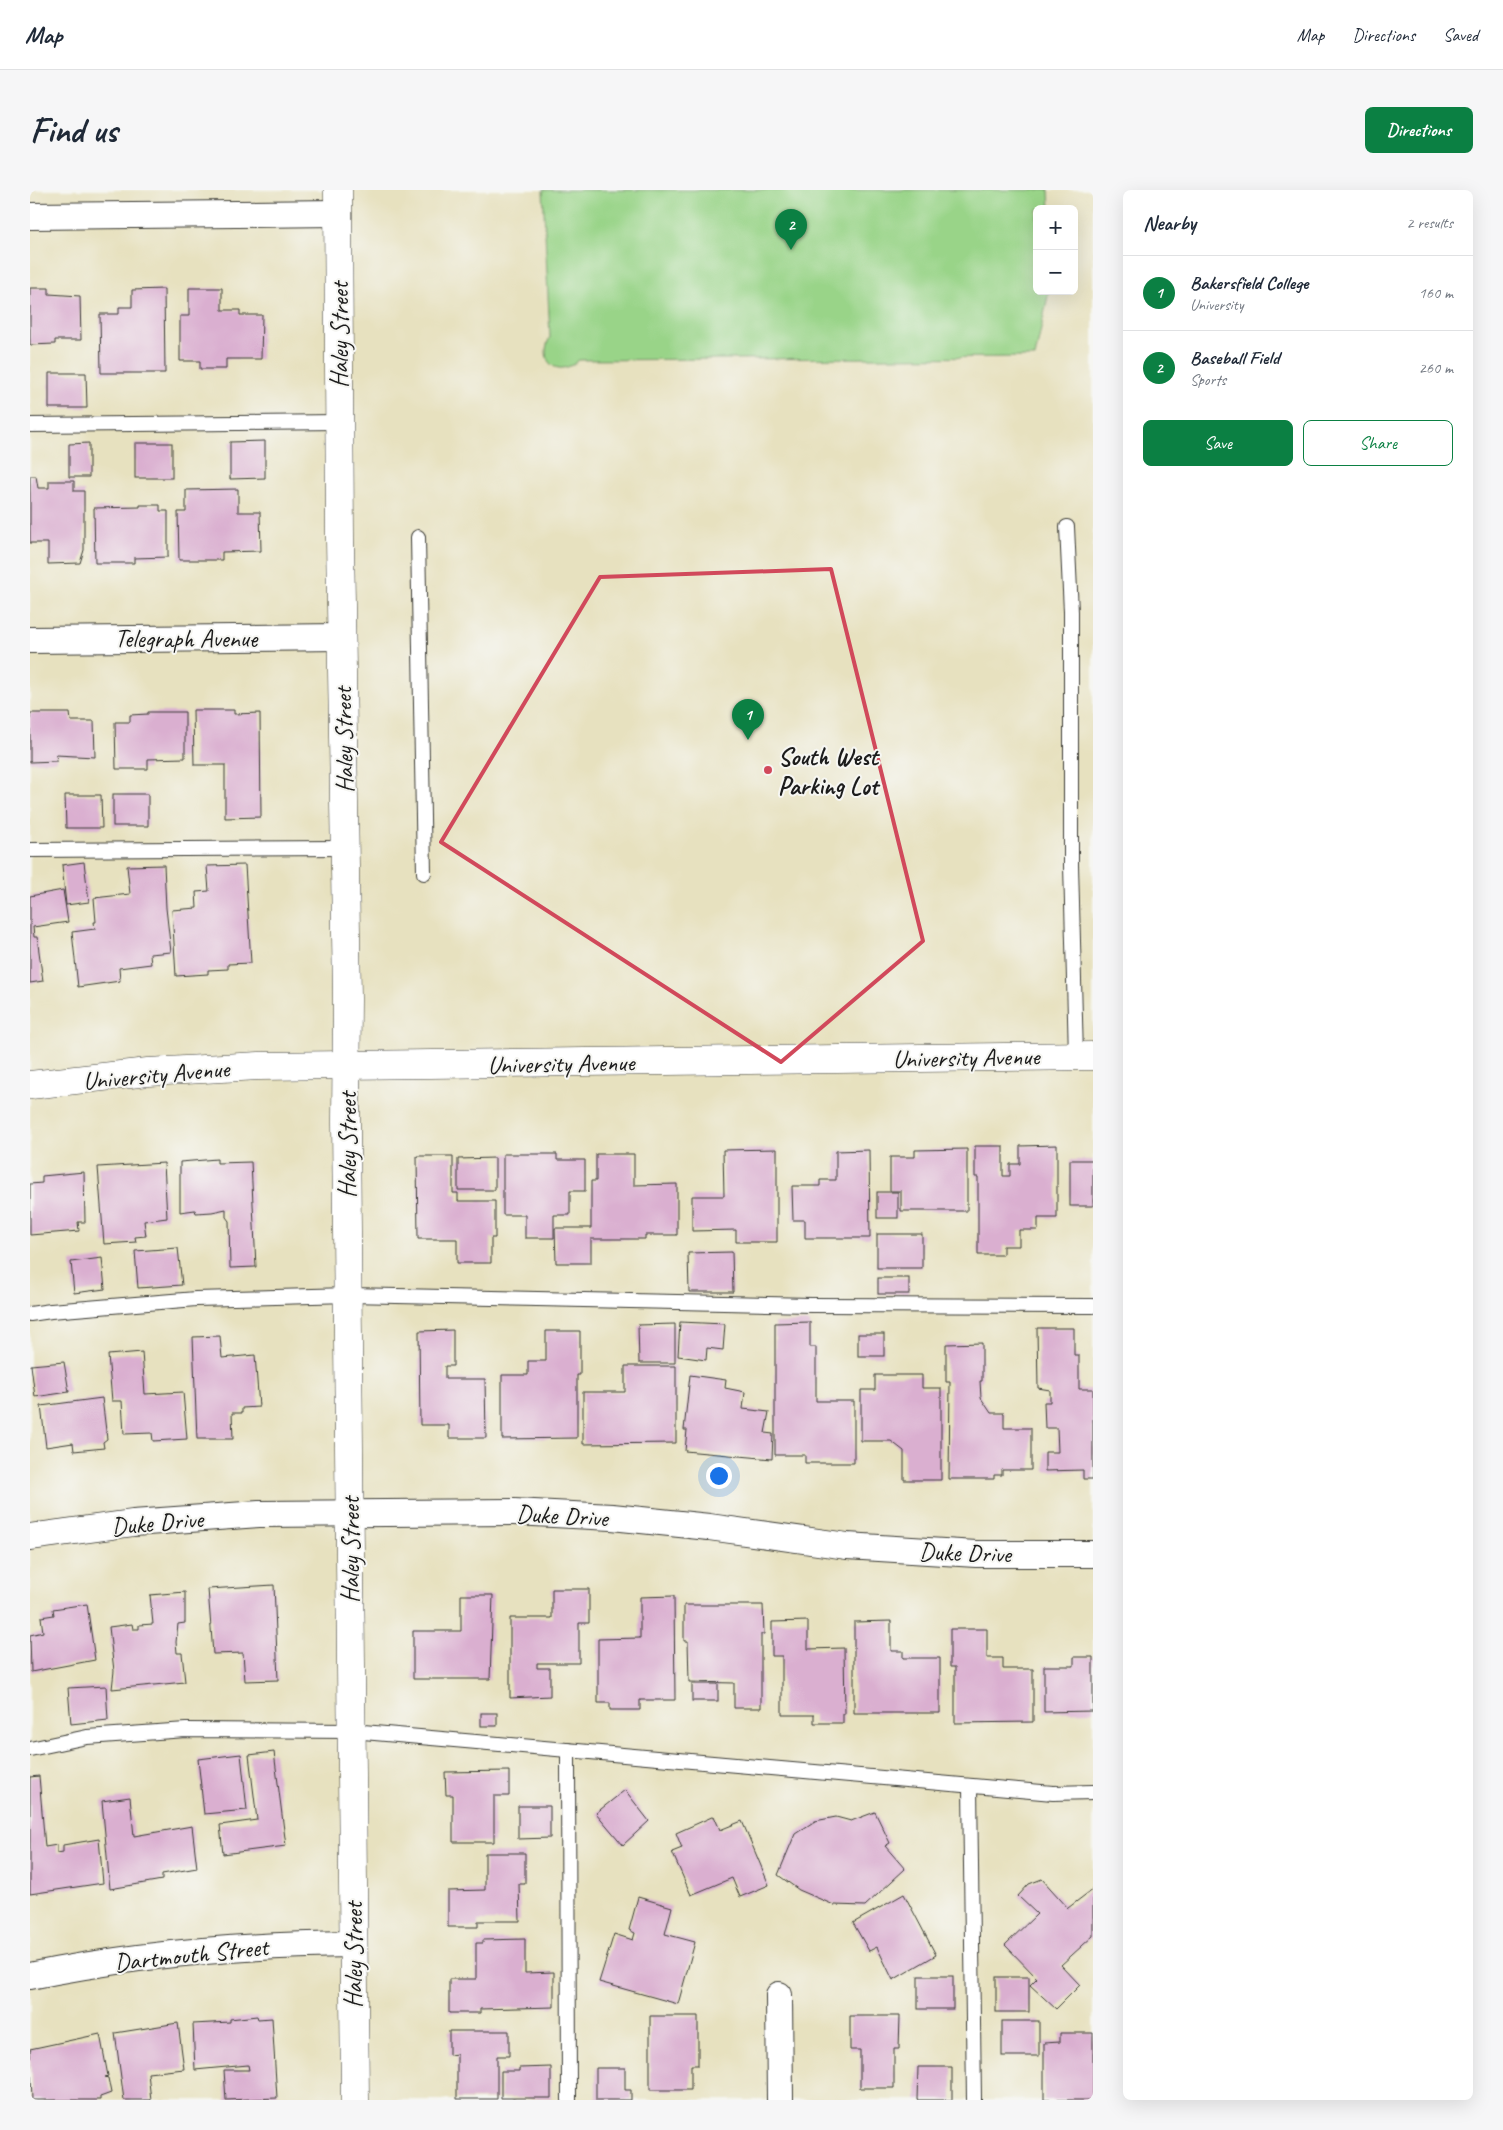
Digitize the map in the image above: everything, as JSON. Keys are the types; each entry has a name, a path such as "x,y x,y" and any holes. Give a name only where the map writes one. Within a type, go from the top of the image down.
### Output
{"street":[{"path":"30,216 338,202"},
{"name":"Haley Street","path":"338,202 339,422 348,1065 346,1121 355,2100"},
{"name":"Telegraph Avenue","path":"30,640 342,637"},
{"name":"University Avenue","path":"30,1085 157,1072 259,1066 1085,1056"},
{"name":"Duke Drive","path":"30,1537 133,1523 260,1514 514,1512 612,1517 709,1527 847,1546 976,1554 1093,1554"},
{"name":"Dartmouth Street","path":"30,1976 82,1965 178,1952 275,1945 353,1944"},
{"path":"779,1995 780,2100"}],"lane":[{"path":"30,425 339,422"},
{"path":"1067,527 1070,612 1070,865 1085,1056"},
{"path":"418,537 424,873"},
{"path":"30,850 345,848"},
{"path":"30,1314 196,1300 349,1295 811,1305 1093,1306"},
{"path":"30,1749 87,1737 186,1730 352,1731 1053,1793 1093,1792"},
{"path":"568,1750 569,2100"},
{"path":"970,1786 974,2100"}],"highlighted area":[{"path":"831,569 923,941 781,1062 441,842 600,577"}],"green space":[{"path":"543,190 1049,190 1050,205 1033,205 1033,295 1048,295 1035,357 579,360 564,368 557,368 548,360 546,354 550,337"}],"building":[{"path":"30,288 49,288 49,294 80,296 81,340 55,340 55,344 30,345"},
{"path":"189,288 222,288 222,310 240,310 240,315 262,315 261,359 226,359 226,369 200,369 200,361 180,361 180,316 189,316"},
{"path":"164,289 165,373 101,373 100,314 119,314 119,307 132,307 132,290"},
{"path":"49,373 86,373 87,408 49,408"},
{"path":"265,441 265,478 230,479 230,442"},
{"path":"89,443 89,477 69,477 69,444"},
{"path":"135,443 172,443 172,478 135,478"},
{"path":"30,476 36,476 38,488 49,488 49,481 74,481 74,491 84,491 84,550 80,563 48,564 48,543 30,543"},
{"path":"238,489 238,512 260,512 261,551 222,552 222,560 179,560 178,512 186,512 186,490"},
{"path":"140,505 160,505 160,511 168,511 168,557 134,558 134,563 95,563 94,508 140,507"},
{"path":"193,710 234,710 234,714 260,713 261,817 225,818 225,765 194,765"},
{"path":"148,712 185,712 185,758 148,759 148,769 116,769 115,722 130,722 130,715 148,714"},
{"path":"30,713 70,713 71,721 94,721 95,757 56,755 57,761 30,762"},
{"path":"113,794 148,794 148,826 113,826"},
{"path":"65,795 101,795 102,828 66,828"},
{"path":"84,862 89,902 66,905 62,865"},
{"path":"164,865 171,952 150,954 151,964 119,968 120,981 78,987 72,932 95,929 94,898 130,894 127,866"},
{"path":"245,865 251,963 228,964 228,969 208,970 208,974 176,976 172,910 197,908 196,892 209,891 207,866"},
{"path":"63,890 68,922 33,927 34,937 37,937 43,981 30,983 30,896"},
{"path":"1057,1145 1057,1218 1038,1218 1038,1230 1019,1230 1019,1246 1003,1246 1003,1255 978,1255 978,1177 975,1177 975,1146 1003,1146 1003,1176 1010,1176 1010,1164 1020,1164 1020,1146"},
{"path":"777,1149 777,1242 736,1242 736,1230 692,1231 692,1196 724,1196 723,1150"},
{"path":"967,1149 967,1211 901,1211 901,1191 890,1191 890,1157 915,1157 915,1150"},
{"path":"869,1150 870,1238 805,1238 805,1220 793,1220 792,1186 820,1186 820,1180 836,1180 836,1151"},
{"path":"503,1154 557,1154 557,1160 585,1160 585,1191 570,1191 570,1215 554,1215 554,1238 525,1238 525,1215 503,1215"},
{"path":"596,1154 634,1154 634,1185 677,1184 677,1235 645,1235 645,1239 591,1239 591,1263 556,1263 555,1228 591,1228 591,1181 596,1181"},
{"path":"417,1156 453,1156 453,1193 458,1193 458,1201 495,1201 495,1238 491,1238 491,1263 457,1263 457,1239 418,1239"},
{"path":"495,1158 495,1190 458,1190 458,1159"},
{"path":"217,1159 217,1163 251,1162 256,1267 230,1268 229,1221 226,1217 226,1209 212,1212 196,1213 195,1210 180,1212 180,1162"},
{"path":"1070,1160 1093,1160 1093,1206 1070,1206"},
{"path":"164,1163 167,1218 144,1221 146,1236 135,1237 136,1242 104,1244 98,1167"},
{"path":"84,1172 85,1222 78,1222 79,1231 30,1235 30,1184 42,1183 42,1176"},
{"path":"877,1192 898,1192 898,1218 877,1218"},
{"path":"877,1234 922,1234 922,1268 877,1268"},
{"path":"178,1248 182,1285 138,1288 135,1251"},
{"path":"732,1252 733,1292 689,1292 688,1253"},
{"path":"102,1258 105,1289 74,1293 71,1262"},
{"path":"878,1278 909,1278 909,1294 878,1294"},
{"path":"680,1322 725,1324 723,1350 707,1348 706,1360 678,1356"},
{"path":"810,1322 810,1347 816,1347 816,1401 854,1401 854,1463 805,1463 805,1455 775,1455 775,1323"},
{"path":"675,1324 675,1363 639,1363 638,1325"},
{"path":"1037,1328 1074,1328 1074,1355 1079,1355 1079,1389 1093,1389 1093,1479 1083,1479 1083,1470 1045,1471 1045,1452 1058,1452 1057,1428 1045,1428 1044,1402 1050,1402 1050,1390 1038,1388"},
{"path":"453,1330 453,1366 445,1366 445,1379 485,1379 486,1438 449,1438 449,1425 420,1425 419,1331"},
{"path":"546,1331 580,1331 580,1375 577,1375 577,1438 502,1439 502,1375 528,1375 528,1361 546,1361"},
{"path":"858,1334 884,1334 884,1356 858,1356"},
{"path":"220,1336 222,1358 255,1355 259,1407 242,1408 242,1413 232,1413 233,1439 197,1439 193,1337"},
{"path":"982,1343 981,1398 991,1413 1004,1413 1004,1428 1031,1428 1031,1470 1002,1470 1002,1475 994,1475 994,1479 949,1479 950,1382 946,1382 946,1344"},
{"path":"142,1352 145,1394 183,1392 187,1439 153,1441 152,1433 124,1434 122,1401 112,1401 108,1355"},
{"path":"64,1362 69,1392 35,1397 31,1365"},
{"path":"625,1366 676,1366 676,1443 583,1444 583,1392 625,1392"},
{"path":"690,1375 726,1380 725,1388 745,1392 743,1409 769,1412 765,1433 773,1434 772,1459 685,1451 687,1430 684,1430"},
{"path":"875,1375 922,1375 922,1388 941,1388 941,1480 904,1480 904,1451 891,1441 861,1441 861,1390 875,1390"},
{"path":"102,1398 107,1439 103,1442 104,1448 74,1451 73,1443 46,1447 41,1406"},
{"path":"274,1585 278,1680 245,1681 243,1653 213,1654 208,1589"},
{"path":"552,1589 589,1589 589,1623 579,1623 579,1663 537,1663 537,1668 550,1668 550,1696 510,1698 510,1618 552,1618"},
{"path":"185,1592 185,1623 178,1624 176,1642 177,1653 182,1653 185,1682 112,1689 114,1671 109,1627 132,1624 133,1629 139,1629 139,1625 153,1624 150,1595"},
{"path":"461,1595 493,1595 490,1679 413,1679 413,1631 461,1631"},
{"path":"674,1596 675,1700 640,1700 640,1710 610,1710 610,1703 598,1703 598,1639 640,1638 640,1597"},
{"path":"87,1604 95,1660 31,1672 30,1635 43,1632 41,1617 54,1615 53,1609"},
{"path":"684,1605 763,1605 764,1634 761,1634 761,1708 734,1708 734,1683 689,1682 688,1641 684,1641"},
{"path":"808,1621 808,1649 844,1648 845,1714 843,1714 843,1723 814,1723 814,1715 782,1715 782,1656 772,1656 772,1622"},
{"path":"891,1621 891,1651 903,1651 903,1658 940,1658 940,1713 854,1713 854,1622"},
{"path":"950,1629 987,1629 987,1658 1003,1658 1003,1669 1033,1669 1033,1722 955,1723 955,1667 950,1667"},
{"path":"1074,1657 1093,1657 1093,1711 1044,1712 1044,1666 1074,1666"},
{"path":"692,1684 718,1684 718,1701 692,1701"},
{"path":"106,1686 108,1720 71,1724 68,1688"},
{"path":"481,1713 497,1713 497,1726 481,1726"},
{"path":"274,1752 286,1846 223,1854 220,1825 257,1820 249,1755"},
{"path":"241,1754 247,1810 204,1814 198,1759"},
{"path":"509,1771 509,1796 494,1796 494,1842 453,1842 453,1795 446,1795 445,1772"},
{"path":"39,1776 45,1847 57,1845 57,1853 63,1852 63,1845 99,1839 103,1883 30,1894 30,1777"},
{"path":"625,1790 649,1821 623,1845 596,1813"},
{"path":"130,1797 134,1836 192,1826 197,1868 162,1874 162,1880 110,1889 102,1801"},
{"path":"518,1806 550,1806 550,1838 518,1839"},
{"path":"875,1812 890,1843 885,1846 905,1869 865,1906 834,1905 799,1890 778,1875 795,1834 815,1821 836,1817 851,1821"},
{"path":"714,1816 720,1830 742,1821 769,1885 740,1897 732,1878 691,1895 672,1852 682,1848 676,1833"},
{"path":"485,1853 525,1853 525,1884 519,1884 520,1921 478,1921 478,1927 448,1927 448,1891 485,1890"},
{"path":"1042,1879 1068,1908 1093,1889 1093,1936 1061,1965 1080,1985 1056,2009 1030,1985 1037,1978 1005,1945 1037,1914 1018,1896 1029,1884"},
{"path":"904,1894 936,1955 893,1980 877,1947 869,1951 853,1923"},
{"path":"638,1897 672,1907 665,1934 695,1942 678,2004 599,1982 614,1934 633,1940 635,1933 629,1930"},
{"path":"525,1939 525,1973 554,1972 554,2007 480,2009 480,2013 449,2013 449,1979 476,1979 476,1943 483,1943 483,1940"},
{"path":"918,1976 953,1976 953,2009 918,2009"},
{"path":"996,1977 1029,1977 1029,2012 996,2012"},
{"path":"257,2016 258,2019 272,2018 277,2098 226,2100 224,2070 249,2070 248,2065 195,2070 193,2024 230,2022 230,2019"},
{"path":"650,2016 698,2016 698,2065 691,2065 691,2090 650,2090"},
{"path":"850,2016 900,2016 899,2049 894,2049 894,2088 860,2088 860,2050 850,2050"},
{"path":"1002,2021 1039,2021 1039,2056 1002,2056"},
{"path":"178,2023 184,2069 148,2073 151,2100 124,2100 115,2033"},
{"path":"449,2031 509,2031 509,2056 497,2056 497,2099 457,2099 457,2054 449,2055"},
{"path":"1060,2033 1093,2033 1093,2100 1044,2100 1044,2043 1060,2042"},
{"path":"100,2034 108,2076 105,2077 108,2078 111,2093 100,2097 100,2100 32,2100 30,2049"},
{"path":"551,2067 551,2098 501,2098 501,2071 519,2071 519,2068"},
{"path":"918,2067 952,2067 952,2100 917,2100"},
{"path":"596,2068 625,2068 625,2090 631,2090 631,2100 596,2100"}],"place":[{"name":"Baseball Field","path":"791,250"},
{"name":"Bakersfield College","path":"748,740"},
{"name":"South West Parking Lot","path":"768,770"}]}
